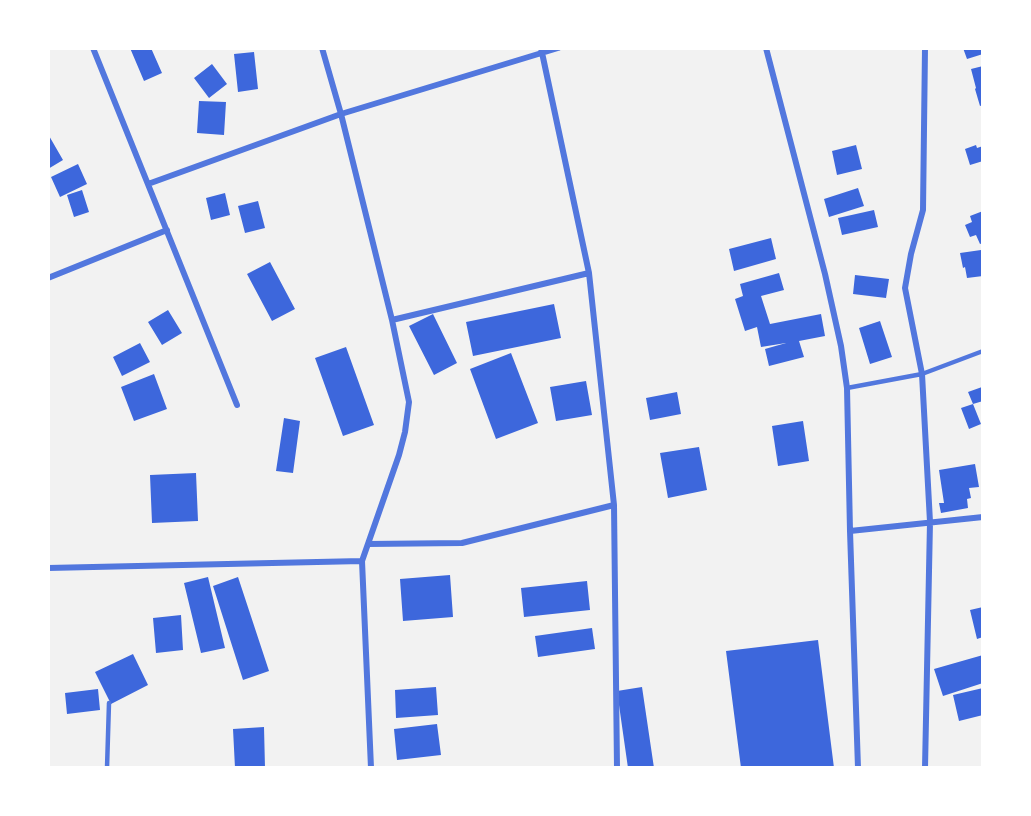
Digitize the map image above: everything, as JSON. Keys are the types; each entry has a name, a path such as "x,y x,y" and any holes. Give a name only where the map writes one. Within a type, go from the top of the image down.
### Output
{"street":[{"path":"93,48 237,405"},
{"path":"322,48 342,114 392,320 409,402 399,455 362,561 371,768"},
{"path":"148,184 342,114 541,50 558,48"},
{"path":"766,48 825,274 841,346 847,388 858,768"},
{"path":"925,768 930,522 922,374 905,288 923,210 926,48"},
{"path":"541,50 589,273 614,505 617,768"},
{"path":"48,278 167,230"},
{"path":"392,320 589,273"},
{"path":"368,544 462,543 614,505"},
{"path":"850,531 983,517"},
{"path":"48,568 362,561"}],"lane":[{"path":"847,388 922,374 983,351"},
{"path":"107,768 109,703"}],"building":[{"path":"130,48 151,48 162,73 144,81"},
{"path":"963,48 983,48 983,54 967,59"},
{"path":"254,52 258,89 238,92 234,54"},
{"path":"212,64 227,84 209,98 194,78"},
{"path":"983,66 983,105 980,106 971,69"},
{"path":"199,101 226,102 224,135 197,133"},
{"path":"48,134 63,160 48,169"},
{"path":"856,145 862,169 837,175 832,151"},
{"path":"976,145 977,148 983,146 983,161 970,165 965,149"},
{"path":"78,164 87,184 60,197 51,177"},
{"path":"858,188 864,206 829,217 824,199"},
{"path":"82,190 89,212 74,217 67,195"},
{"path":"225,193 230,215 211,220 206,198"},
{"path":"258,201 265,228 245,233 238,206"},
{"path":"874,210 878,227 842,235 838,218"},
{"path":"983,211 983,243 980,244 976,235 970,237 965,225 972,222 970,216"},
{"path":"771,238 776,259 734,271 729,249"},
{"path":"981,250 983,276 967,278 960,253"},
{"path":"270,262 295,309 272,321 247,274"},
{"path":"779,273 784,290 761,296 770,324 821,314 825,336 799,341 804,357 769,366 765,349 786,343 761,347 757,327 745,331 735,299 743,296 740,284"},
{"path":"855,275 889,279 886,298 853,294"},
{"path":"554,304 561,338 473,356 466,322"},
{"path":"168,310 182,333 162,345 148,322"},
{"path":"433,314 457,363 434,375 409,326"},
{"path":"880,321 892,357 870,364 859,328"},
{"path":"140,343 150,362 122,376 113,357"},
{"path":"346,347 374,425 343,436 315,358"},
{"path":"511,353 538,423 496,439 470,369"},
{"path":"154,374 167,409 134,421 121,387"},
{"path":"586,381 592,415 556,421 550,387"},
{"path":"982,387 983,401 973,404 968,392"},
{"path":"677,392 681,414 650,420 646,398"},
{"path":"973,404 981,424 969,429 961,408"},
{"path":"284,418 300,421 293,473 276,471"},
{"path":"803,421 809,461 778,466 772,426"},
{"path":"699,447 707,490 668,498 660,453"},
{"path":"975,464 979,487 969,488 971,498 967,499 968,508 941,513 939,503 944,503 939,470"},
{"path":"196,473 198,521 152,523 150,475"},
{"path":"450,575 453,617 403,621 400,579"},
{"path":"208,577 225,648 201,653 184,583"},
{"path":"238,577 269,671 243,680 213,586"},
{"path":"587,581 590,610 524,617 521,588"},
{"path":"983,607 983,637 977,639 970,610"},
{"path":"181,615 183,650 156,653 153,618"},
{"path":"592,628 595,649 538,657 535,636"},
{"path":"818,640 834,768 741,768 726,651"},
{"path":"133,654 148,685 111,704 95,672"},
{"path":"983,655 983,683 943,696 934,669"},
{"path":"436,687 438,715 396,718 395,690"},
{"path":"642,687 654,768 628,768 617,691"},
{"path":"983,688 983,715 959,721 953,695"},
{"path":"98,689 100,710 67,714 65,693"},
{"path":"437,724 441,755 397,760 394,729"},
{"path":"264,727 265,768 235,768 233,729"}]}
